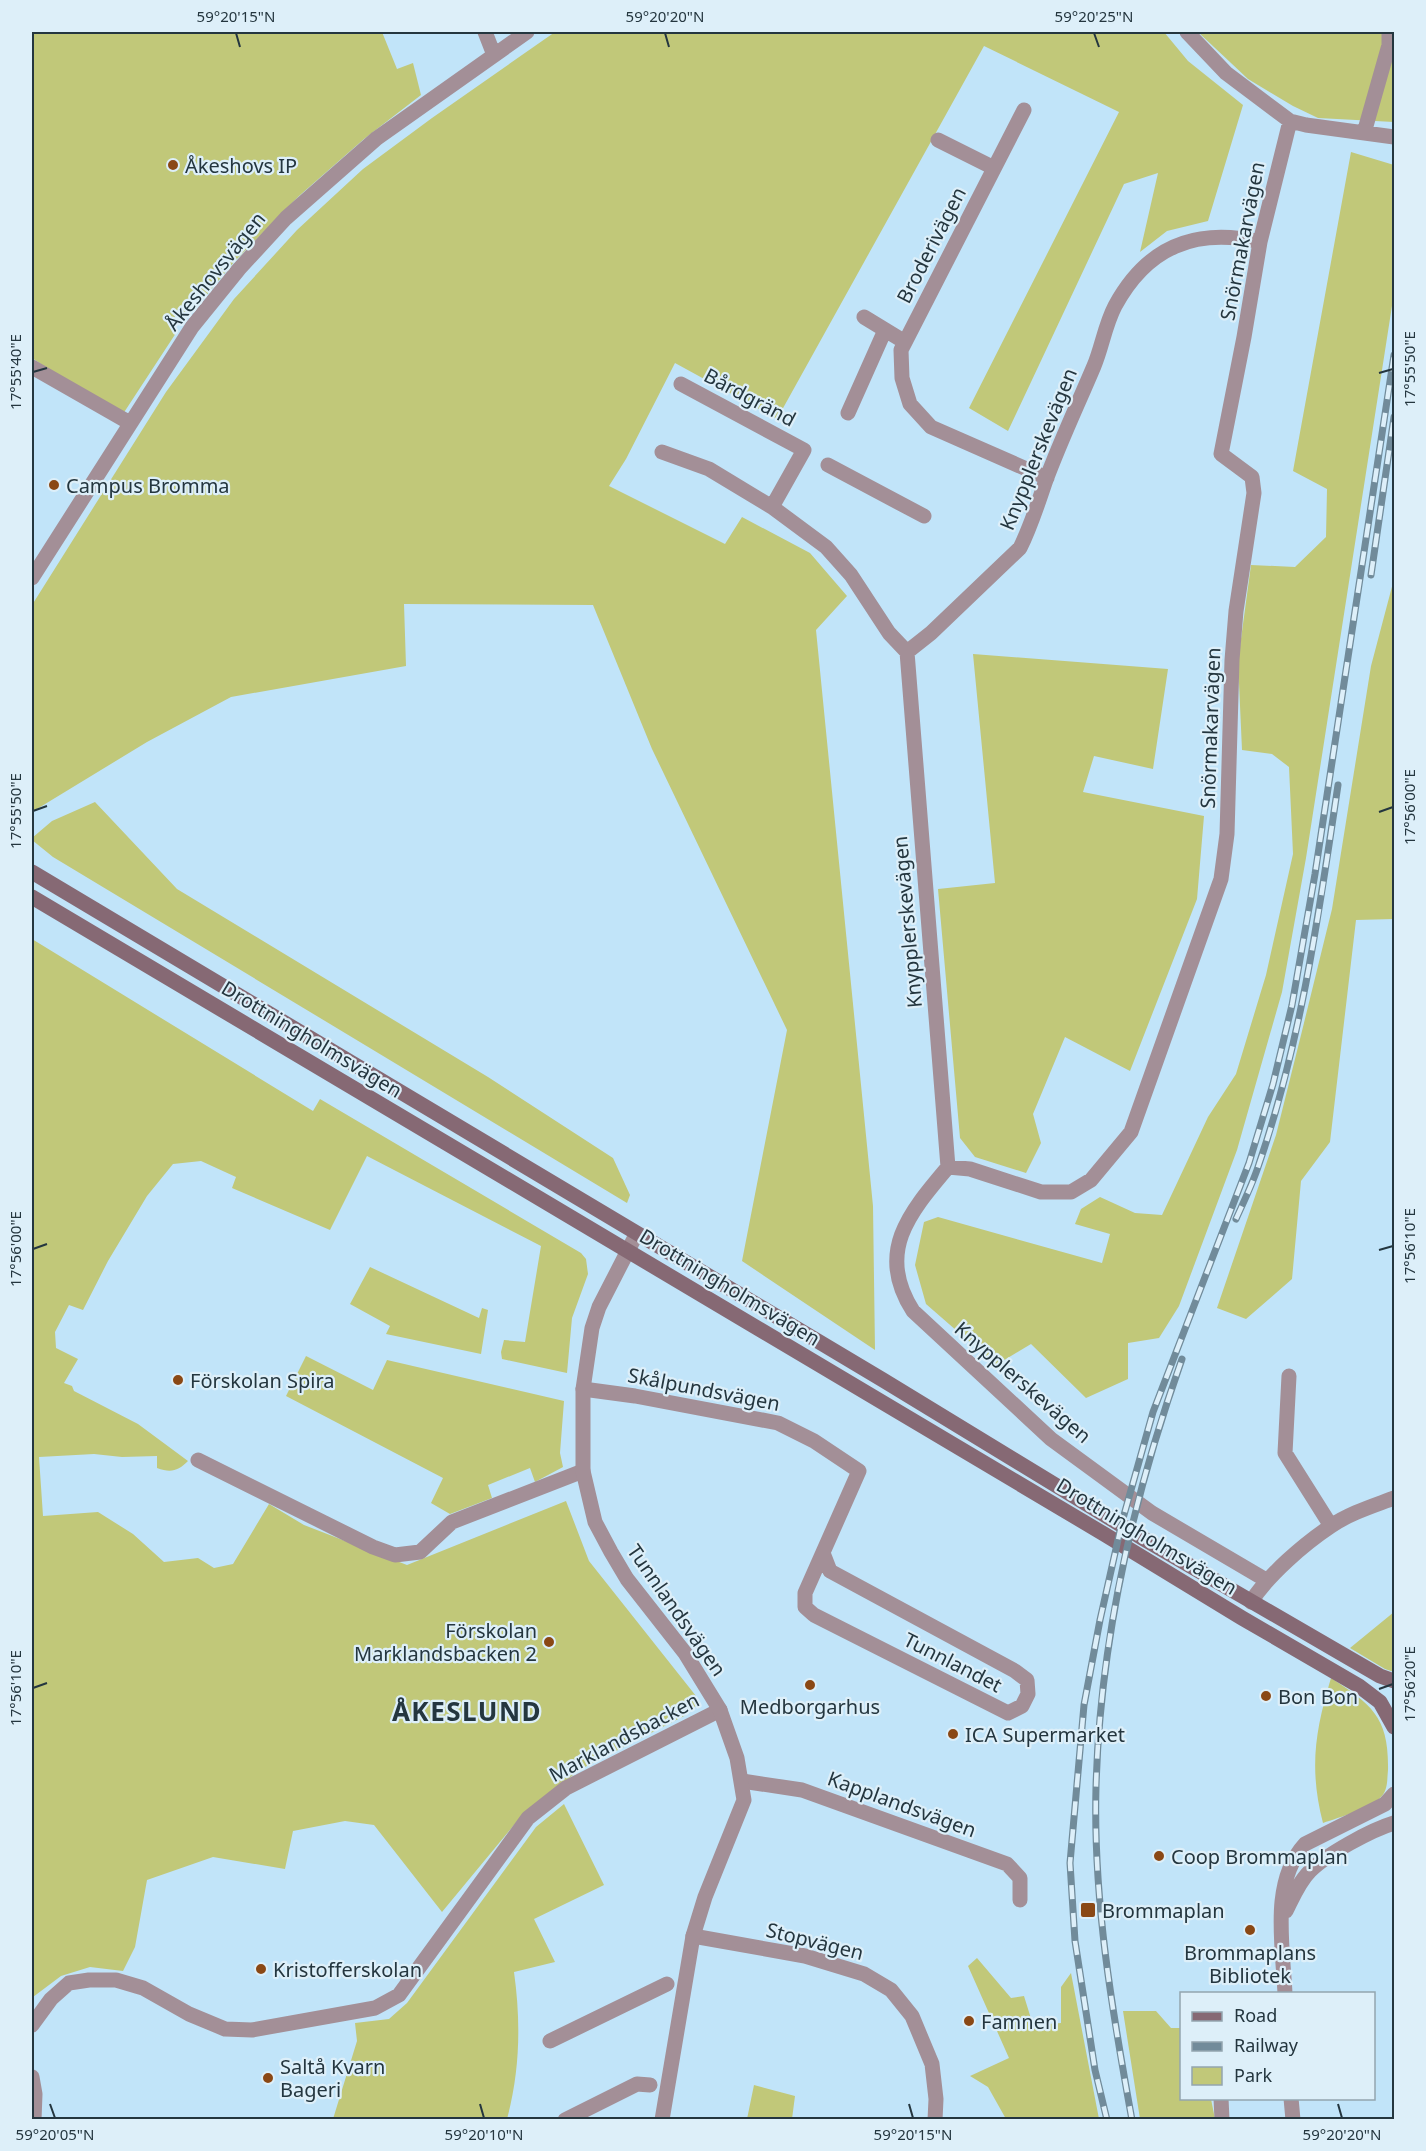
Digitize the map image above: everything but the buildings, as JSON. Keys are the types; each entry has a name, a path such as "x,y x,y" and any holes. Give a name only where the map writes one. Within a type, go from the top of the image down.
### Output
{"main road":[{"name":"Drottningholmsvägen","path":"32,872 1251,1602 1380,1676 1395,1681"},
{"name":"Drottningholmsvägen","path":"32,897 1242,1618 1318,1660 1370,1693 1380,1702 1395,1727"},
{"path":"1242,1618 1251,1602"}],"street":[{"path":"485,32 494,55"},
{"name":"Åkeshovsvägen","path":"32,578 192,327 238,269 286,218 377,138 527,32"},
{"path":"1187,32 1226,73 1290,121 1395,136"},
{"path":"1364,133 1389,45 1389,32"},
{"name":"Broderivägen","path":"1024,110 901,350 902,378 910,404 931,427 1047,478"},
{"name":"Snörmakarvägen","path":"948,1167 970,1169 1041,1192 1071,1192 1091,1180 1131,1132 1221,879 1227,834 1232,660 1236,611 1254,493 1252,477 1221,454 1260,242 1290,121"},
{"path":"938,140 994,168"},
{"name":"Knypplerskevägen","path":"1260,242 1236,237 1188,240 1165,250 1142,269 1115,307 1095,363 1020,548 931,633 907,652 948,1167 917,1203 898,1243 897,1264 902,1293 913,1311 1052,1439 1152,1513 1266,1580"},
{"path":"864,317 905,342"},
{"path":"848,412 885,330"},
{"path":"32,367 130,423"},
{"name":"Bårdgränd","path":"681,384 804,450 772,507"},
{"path":"662,452 709,468 772,507 825,547 851,575 889,633 907,652"},
{"path":"828,465 924,516"},
{"name":"Tunnlandsvägen","path":"636,1235 596,1317 583,1389 583,1471 595,1522 611,1552 627,1579 685,1653 720,1710 737,1758 744,1800 705,1897 693,1936 662,2120"},
{"path":"1289,1376 1285,1453 1332,1526"},
{"name":"Skålpundsvägen","path":"583,1389 778,1423 814,1441 859,1471 823,1553"},
{"path":"198,1460 373,1547 395,1555 420,1552 452,1522 583,1471"},
{"path":"1251,1602 1266,1580 1332,1526 1360,1510 1395,1498"},
{"name":"Tunnlandet","path":"823,1553 830,1571 1015,1671 1027,1680 1028,1694 1022,1706 1008,1713 814,1615 805,1607 805,1593 823,1553"},
{"name":"Marklandsbacken","path":"32,2025 51,1999 69,1983 89,1980 116,1980 143,1988 189,2014 225,2029 252,2030 375,2008 399,1995 528,1818 566,1788 720,1710"},
{"name":"Kapplandsvägen","path":"742,1781 802,1790 1007,1864 1020,1878 1020,1900"},
{"path":"1285,1992 1282,1899 1296,1854 1305,1844 1385,1804 1395,1794"},
{"path":"1282,1919 1299,1884 1318,1864 1381,1828 1395,1823"},
{"name":"Stopvägen","path":"693,1936 805,1956 864,1974 891,1990 912,2016 932,2064 936,2099 935,2120"},
{"path":"550,2041 667,1984"},
{"path":"32,2077 35,2094 34,2120"},
{"path":"565,2120 637,2084 650,2085"},
{"path":"1221,2100 1222,2120"},
{"path":"1291,2100 1293,2120"}],"green space":[{"name":"Åkeshovs IP","path":"32,32 382,32 397,69 413,63 421,95 364,139 299,196 234,262 195,309 181,314 178,312 170,324 176,333 121,417 32,358"},
{"path":"555,32 1164,32 1188,61 1243,105 1208,221 1167,231 1140,252 1158,173 1124,184 1008,431 969,408 1119,112 984,46 777,419 675,363 626,459 609,486 725,544 742,517 810,553 847,596 816,630 873,1206 875,1350 742,1261 787,1030 652,749 593,605 404,604 406,666 231,697 147,742 32,812 32,605 166,392 234,299 297,230 363,169"},
{"path":"1198,32 1394,32 1394,122 1318,118 1248,79"},
{"path":"1351,152 1394,165 1394,293 1306,858 1282,992 1237,1150 1179,1306 1159,1338 1128,1343 1128,1379 1086,1398 1031,1344 996,1365 926,1304 915,1265 924,1222 938,1217 1102,1263 1110,1234 1075,1224 1081,1209 1100,1197 1135,1213 1162,1215 1208,1117 1236,1074 1266,975 1293,854 1289,767 1272,754 1242,750 1238,661 1251,565 1295,567 1326,537 1327,489 1293,471"},
{"path":"1394,579 1394,919 1356,920 1330,1142 1301,1181 1292,1279 1246,1319 1217,1308 1276,1135 1332,909 1371,666"},
{"path":"973,654 1168,669 1153,769 1094,756 1083,792 1204,816 1197,899 1130,1071 1065,1037 1033,1114 1041,1143 1026,1173 975,1157 960,1138 938,889 995,883"},
{"path":"95,802 177,889 488,1077 613,1158 630,1195 627,1203 53,857 32,840 52,821"},
{"path":"32,939 313,1111 320,1099 581,1253 586,1259 588,1274 572,1318 567,1373 502,1359 504,1340 525,1342 541,1246 367,1156 330,1230 232,1188 236,1177 201,1161 173,1164 147,1196 108,1261 83,1310 69,1305 55,1332 56,1348 78,1359 64,1383 72,1386 74,1391 138,1424 188,1461 181,1467 170,1471 157,1468 157,1456 122,1457 94,1454 39,1457 43,1516 98,1512 133,1534 164,1562 198,1558 214,1568 233,1564 269,1504 304,1525 407,1565 566,1501 589,1561 696,1696 696,1706 686,1715 581,1769 523,1814 442,1912 374,1825 345,1821 293,1831 285,1869 213,1857 147,1880 135,1947 123,1971 90,1967 61,1976 33,1997"},
{"path":"370,1267 479,1318 482,1308 488,1310 481,1354 386,1334 390,1326 350,1304"},
{"path":"306,1356 373,1390 387,1360 564,1401 560,1453 563,1467 535,1482 530,1468 488,1485 492,1498 450,1514 431,1503 443,1478 286,1396"},
{"path":"1394,1612 1394,1672 1350,1648"},
{"path":"1331,1678 1357,1696 1375,1714 1385,1737 1388,1770 1385,1790 1377,1801 1323,1823 1315,1767 1321,1715"},
{"path":"564,1804 604,1885 534,1919 555,1962 514,1972 518,2009 518,2046 515,2083 507,2119 333,2119 357,2041 355,2023 389,2019 407,2003 536,1827"},
{"path":"977,1958 1011,1998 1024,1996 1033,2025 1061,2023 1061,1987 1071,1973 1099,2119 1006,2119 988,2087 970,2076 1009,2058 968,1966"},
{"path":"1123,2011 1156,2011 1171,2028 1180,2028 1180,2100 1211,2100 1215,2119 1140,2119"},
{"path":"754,2085 795,2096 792,2119 747,2119"}],"railway":[{"path":"1107,2120 1095,2070 1075,1941 1070,1863 1084,1705 1122,1522 1153,1412 1249,1163 1273,1084 1292,1005 1315,874 1394,355"},
{"path":"1371,575 1394,417"},
{"path":"1236,1219 1257,1171 1286,1071 1307,977 1338,785"},
{"path":"1132,2120 1111,1996 1101,1913 1096,1829 1099,1732 1112,1623 1134,1516 1148,1463 1182,1359"}],"place":[{"name":"Åkeshovs IP","path":"173,165"},
{"name":"Campus Bromma","path":"54,485"},
{"name":"Förskolan Spira","path":"178,1380"},
{"name":"Förskolan Marklandsbacken 2","path":"549,1642"},
{"name":"Medborgarhus","path":"810,1685"},
{"name":"Bon Bon","path":"1266,1696"},
{"name":"ICA Supermarket","path":"953,1734"},
{"name":"Coop Brommaplan","path":"1159,1856"},
{"name":"Brommaplan","path":"1088,1910"},
{"name":"Brommaplans Bibliotek","path":"1250,1930"},
{"name":"Kristofferskolan","path":"261,1969"},
{"name":"Famnen","path":"969,2021"},
{"name":"Saltå Kvarn Bageri","path":"268,2078"}],"district":[{"name":"ÅKESLUND","path":"467,1711"}]}
